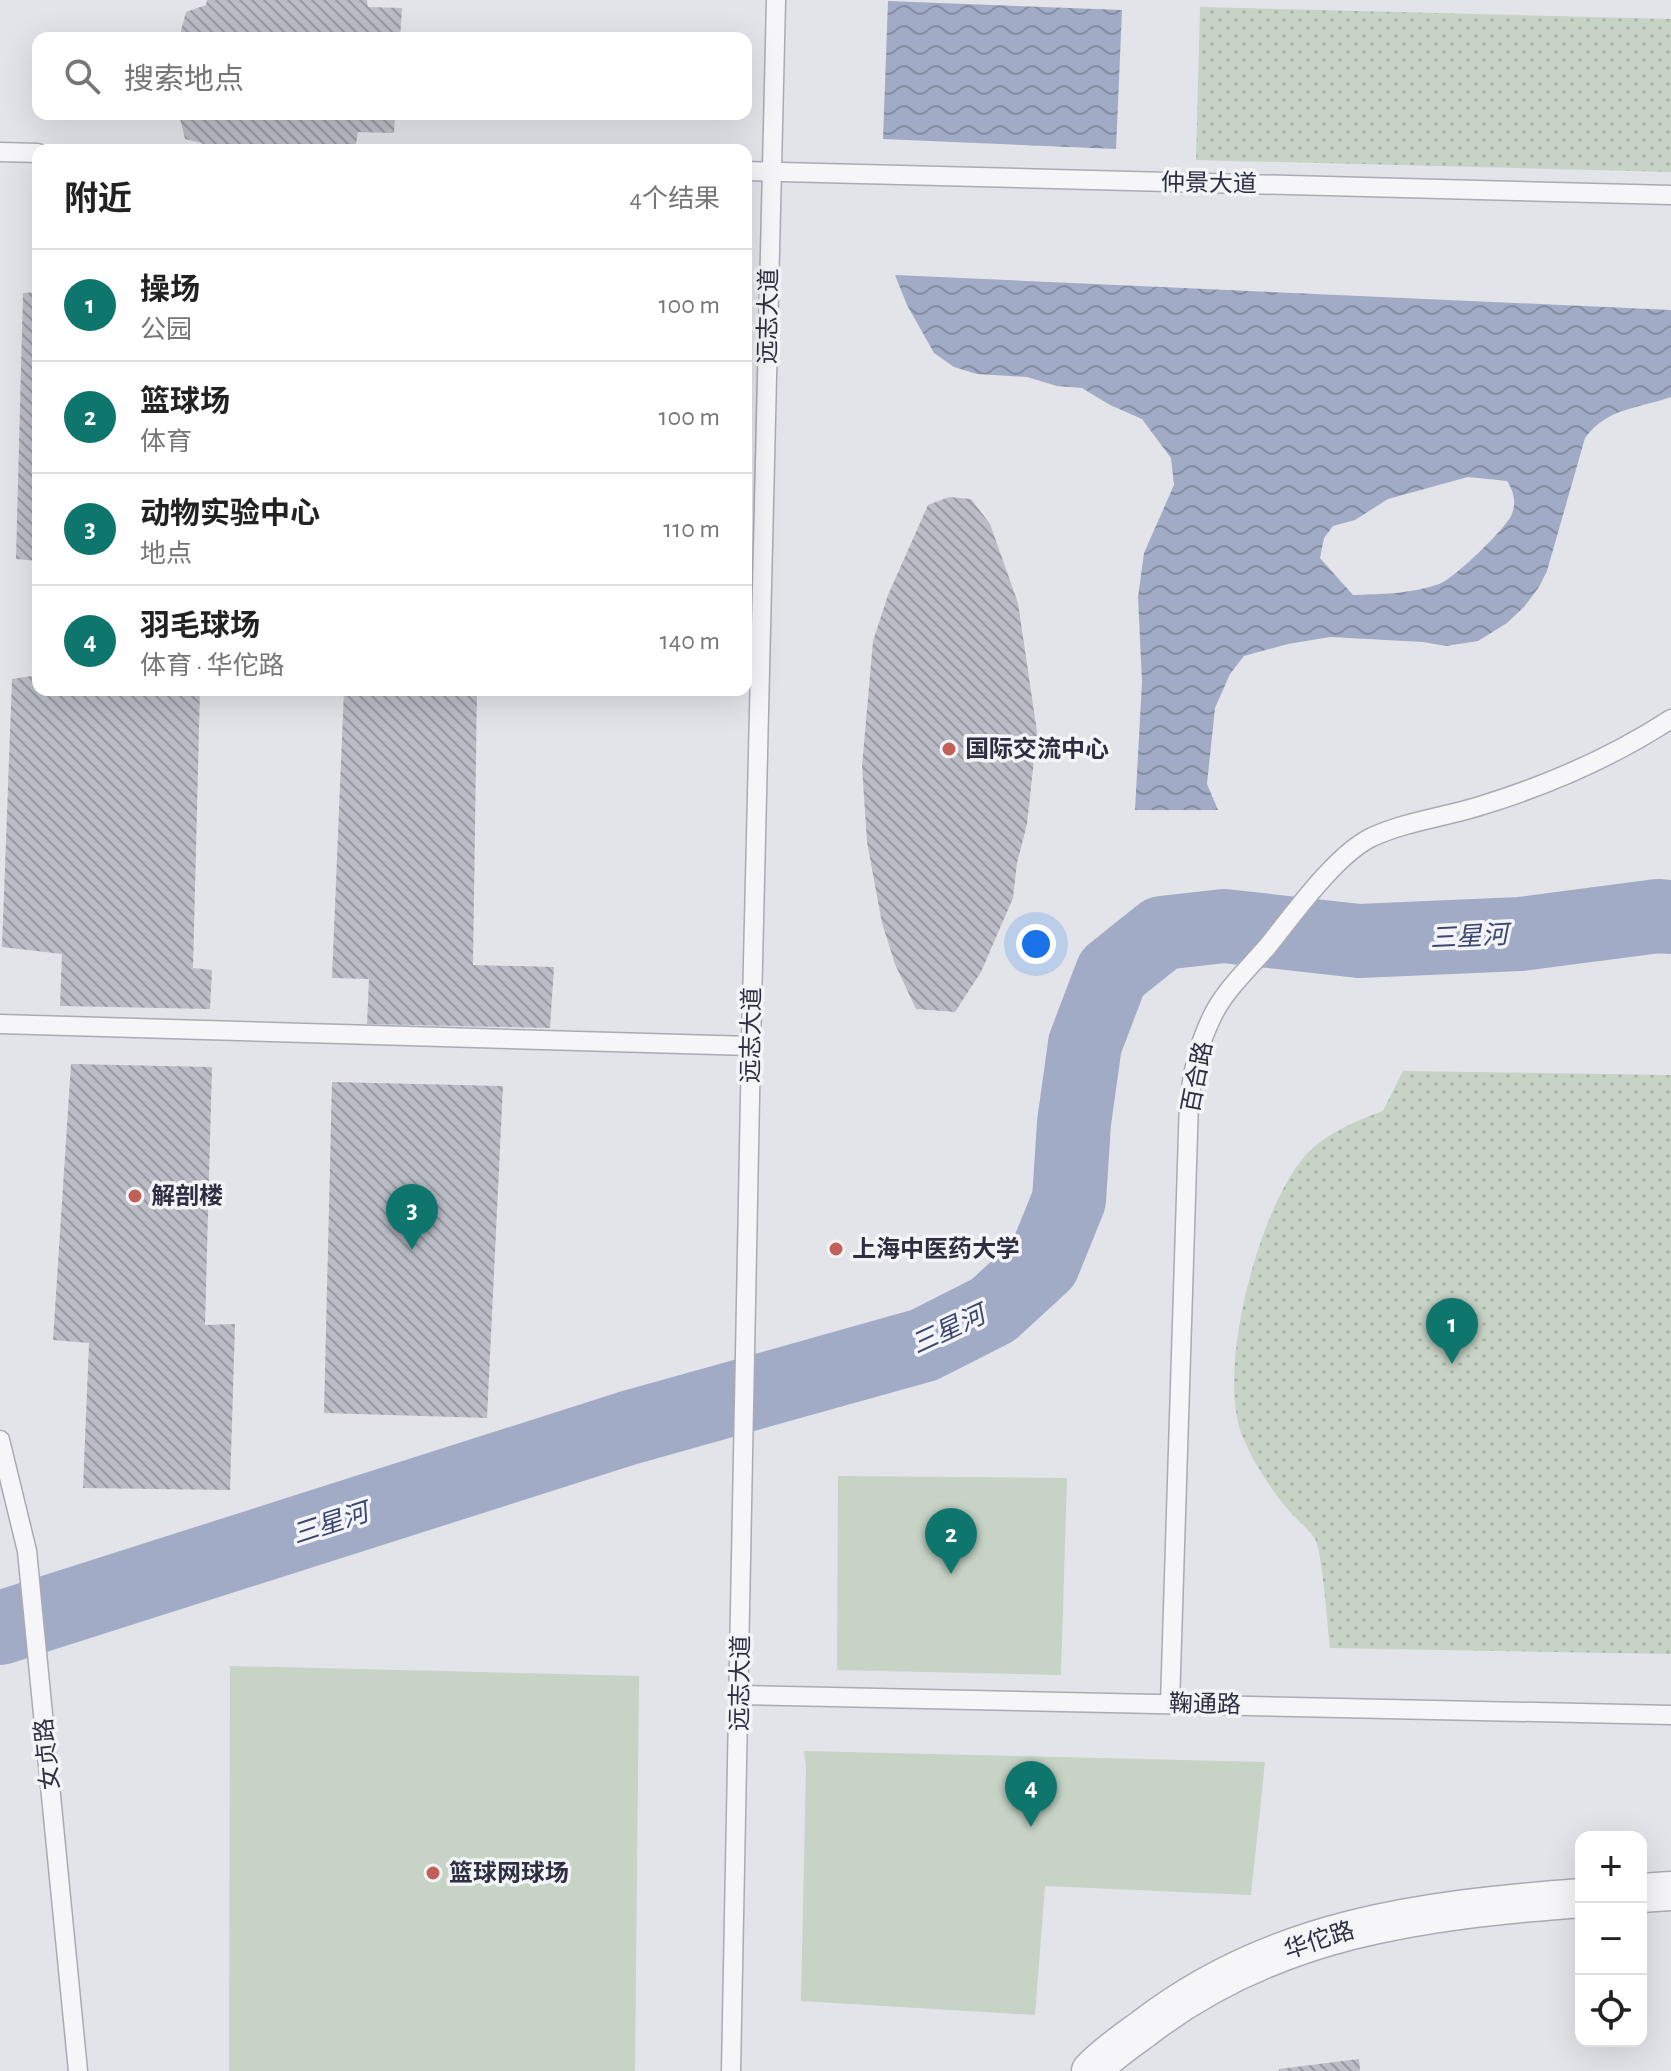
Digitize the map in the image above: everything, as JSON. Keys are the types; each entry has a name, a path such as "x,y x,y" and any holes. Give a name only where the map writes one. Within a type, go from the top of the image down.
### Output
{"street":[{"path":"1647,1893 1671,1891"},
{"name":"华佗路","path":"1091,2071 1168,2009 1250,1964 1317,1938 1388,1920 1460,1909 1575,1899"},
{"path":"1647,1918 1671,1916"},
{"name":"华佗路","path":"1129,2071 1184,2030 1259,1988 1327,1962 1393,1945 1492,1929 1575,1923"}],"lane":[{"name":"远志大道","path":"731,2071 776,0"},
{"path":"0,152 32,153"},
{"name":"仲景大道","path":"752,171 1671,195"},
{"name":"百合路","path":"1170,1704 1189,1101 1196,1057 1212,1016 1316,889 1340,862 1369,839 1409,823 1482,806 1562,776 1650,733 1671,719"},
{"path":"0,1024 751,1046"},
{"name":"女贞路","path":"0,1440 27,1551 78,2071"},
{"name":"鞠通路","path":"740,1695 1671,1715"}],"green space":[{"path":"1200,7 1671,19 1671,172 1196,160"},
{"path":"1403,1071 1671,1075 1671,1654 1330,1648 1318,1546 1307,1528 1290,1512 1270,1485 1242,1435 1235,1406 1238,1331 1258,1250 1288,1180 1305,1156 1321,1141 1383,1111"},
{"path":"838,1476 1067,1478 1061,1675 837,1670"},
{"name":"篮球网球场","path":"230,1666 639,1676 635,2071 229,2071"},
{"path":"804,1751 1265,1762 1251,1895 1045,1886 1035,2015 801,2001"}],"water":[{"path":"888,1 1122,10 1116,149 883,139"},
{"path":"895,275 1671,310 1671,397 1624,410 1604,420 1585,438 1547,571 1524,607 1507,623 1478,641 1446,646 1330,637 1244,656 1230,674 1215,708 1207,784 1218,810 1135,810 1142,682 1138,597 1144,553 1174,485 1171,458 1142,419 1082,388 1057,386 1027,377 977,374 954,367 934,353 907,305","holes":["1468,477 1507,481 1514,498 1511,516 1478,553 1439,584 1407,592 1353,595 1320,558 1324,538 1333,526 1355,520 1388,499"]}],"building":[{"path":"207,0 367,0 368,7 402,8 400,32 181,32 186,12 206,5"},
{"path":"180,120 395,120 394,133 358,132 356,144 204,144 185,139"},
{"path":"32,292 32,560 16,559 23,293"},
{"name":"国际交流中心","path":"949,497 971,499 990,524 1018,603 1037,732 1027,824 1017,863 1013,898 981,972 955,1012 916,1009 895,964 882,923 867,842 862,766 873,641 888,595 928,505"},
{"path":"32,676 32,696 200,696 193,968 212,970 210,1009 60,1006 62,954 2,947 12,679"},
{"path":"344,696 477,696 473,965 554,967 550,1028 367,1024 369,979 332,978"},
{"name":"解剖楼","path":"71,1064 212,1067 205,1325 235,1324 230,1490 83,1488 89,1343 53,1340"},
{"path":"332,1082 503,1086 487,1418 324,1413"},
{"path":"1359,2059 1360,2071 1279,2071 1279,2069"}],"waterway":[{"name":"三星河","path":"0,1628 628,1428 924,1345 993,1310 1043,1264 1069,1200 1074,1123 1085,1044 1112,973 1162,933 1224,926 1359,941 1520,934 1658,916 1671,917"}],"place":[{"name":"国际交流中心","path":"949,749"},
{"name":"解剖楼","path":"135,1196"},
{"name":"上海中医药大学","path":"836,1249"},
{"name":"动物实验中心","path":"412,1250"},
{"name":"操场","path":"1452,1364"},
{"name":"篮球场","path":"951,1574"},
{"name":"羽毛球场","path":"1031,1827"},
{"name":"篮球网球场","path":"433,1873"}]}
